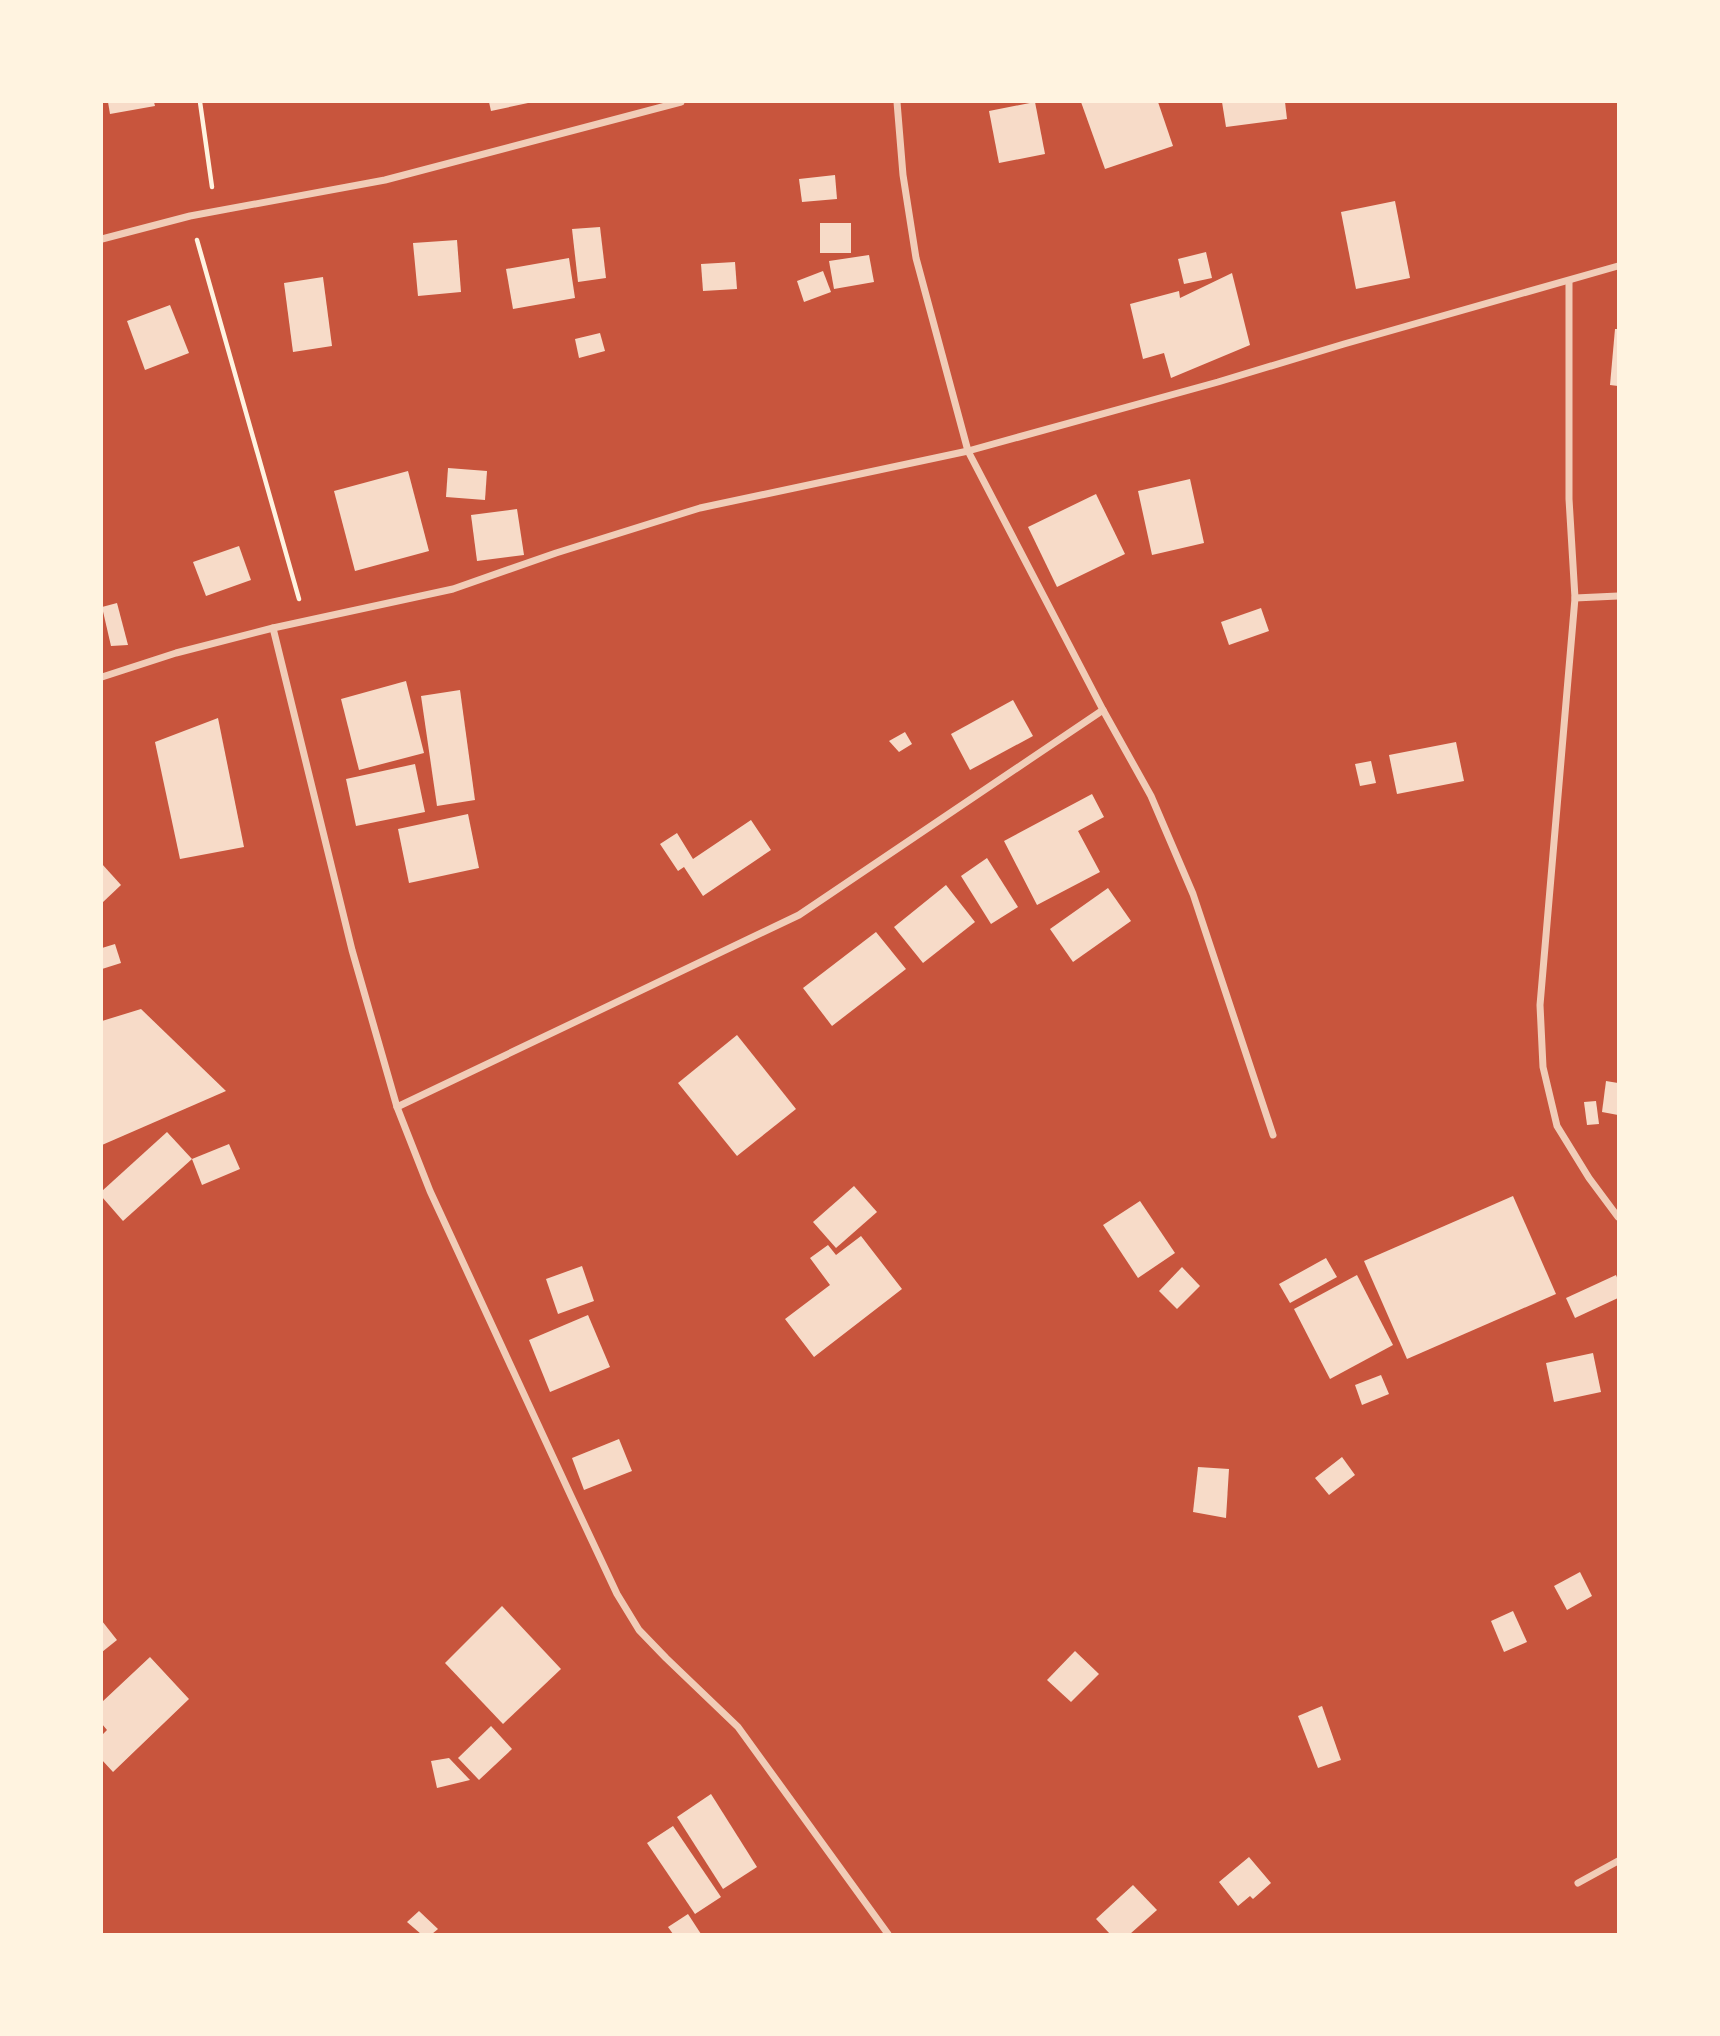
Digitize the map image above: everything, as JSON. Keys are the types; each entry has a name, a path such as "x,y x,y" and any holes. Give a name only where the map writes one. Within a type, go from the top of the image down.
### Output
{"street":[{"path":"102,239 190,216 385,180 681,102"},
{"path":"897,102 903,175 916,258 968,451 1103,710 1151,796 1193,894 1273,1135"},
{"path":"102,677 176,653 273,628 453,589 556,553 700,508 968,451 1619,266"},
{"path":"1569,281 1569,499 1575,598 1540,1005 1544,1067 1557,1126 1589,1178 1619,1217"},
{"path":"1575,598 1619,596"},
{"path":"273,628 352,950 397,1107 430,1191 617,1594 639,1630 738,1727 888,1934"},
{"path":"397,1107 799,915 1103,710"},
{"path":"1578,1883 1619,1861"}],"path":[{"path":"200,102 216,212"},
{"path":"190,216 306,622"}],"building":[{"path":"108,102 154,102 155,106 110,114"},
{"path":"489,102 528,102 528,103 491,111"},
{"path":"1035,102 1045,154 999,163 989,111"},
{"path":"1081,102 1158,102 1173,146 1105,169"},
{"path":"1222,102 1285,102 1287,119 1226,127"},
{"path":"835,175 837,199 802,202 799,179"},
{"path":"1395,201 1410,278 1356,289 1341,212"},
{"path":"820,223 851,223 851,253 820,253"},
{"path":"600,227 606,278 578,282 572,229"},
{"path":"457,240 461,292 418,296 413,243"},
{"path":"1206,252 1212,278 1184,284 1178,259"},
{"path":"869,255 874,282 834,289 829,261"},
{"path":"569,258 575,298 513,309 506,269"},
{"path":"735,262 737,289 703,291 701,264"},
{"path":"823,271 831,292 804,302 797,281"},
{"path":"1232,273 1250,345 1171,378 1164,353 1143,359 1130,304 1179,291 1180,298"},
{"path":"323,277 332,346 293,352 284,283"},
{"path":"170,305 189,353 145,370 127,321"},
{"path":"1615,329 1618,329 1618,386 1610,385"},
{"path":"600,333 605,351 579,358 575,339"},
{"path":"448,468 487,471 485,500 446,497"},
{"path":"408,471 429,551 355,571 334,491"},
{"path":"1190,479 1204,543 1152,555 1138,491"},
{"path":"1096,494 1125,554 1057,587 1028,527"},
{"path":"517,509 524,555 477,561 471,515"},
{"path":"239,546 251,580 206,596 193,562"},
{"path":"117,603 128,645 111,646 102,607"},
{"path":"1261,608 1269,631 1229,645 1221,622"},
{"path":"406,681 424,753 359,770 341,699"},
{"path":"460,690 475,800 437,806 421,696"},
{"path":"1013,700 1033,736 970,770 951,734"},
{"path":"218,718 244,847 180,859 155,742"},
{"path":"905,732 912,744 899,752 889,741"},
{"path":"1456,742 1464,781 1397,794 1389,755"},
{"path":"1371,761 1376,783 1360,786 1355,764"},
{"path":"415,764 425,812 356,826 346,779"},
{"path":"1092,794 1104,817 1078,831 1100,872 1037,905 1004,841"},
{"path":"468,814 479,868 409,883 398,829"},
{"path":"751,820 771,850 703,896 684,867 678,871 660,844 677,833 693,859"},
{"path":"987,858 1018,907 991,924 961,876"},
{"path":"102,864 121,885 102,903"},
{"path":"946,885 975,922 923,963 894,927"},
{"path":"1108,888 1131,921 1073,962 1050,929"},
{"path":"876,932 906,969 832,1026 803,988"},
{"path":"115,944 121,963 102,969 102,948"},
{"path":"141,1009 226,1091 102,1145 102,1021"},
{"path":"737,1035 796,1109 737,1156 678,1083"},
{"path":"1606,1081 1618,1083 1618,1115 1602,1112"},
{"path":"1596,1101 1599,1124 1587,1125 1584,1102"},
{"path":"167,1132 192,1159 123,1221 102,1197 102,1191"},
{"path":"229,1144 240,1169 202,1185 192,1159"},
{"path":"854,1186 877,1212 836,1248 813,1222"},
{"path":"1513,1196 1556,1294 1407,1359 1364,1261"},
{"path":"1140,1201 1175,1253 1138,1278 1103,1225"},
{"path":"861,1236 902,1289 814,1357 785,1319 830,1285 810,1258 828,1245 836,1255"},
{"path":"1326,1258 1337,1277 1290,1303 1279,1284"},
{"path":"582,1266 594,1301 558,1314 546,1279"},
{"path":"1182,1267 1200,1286 1177,1309 1159,1291"},
{"path":"1357,1275 1393,1345 1330,1379 1294,1309"},
{"path":"1616,1275 1618,1298 1575,1318 1566,1298"},
{"path":"588,1315 610,1367 550,1392 529,1340"},
{"path":"1593,1353 1601,1392 1554,1402 1546,1363"},
{"path":"1381,1375 1389,1394 1362,1405 1355,1385"},
{"path":"619,1439 632,1471 584,1490 572,1458"},
{"path":"1342,1457 1355,1475 1329,1495 1315,1478"},
{"path":"1198,1467 1229,1469 1226,1518 1193,1512"},
{"path":"1580,1572 1592,1596 1567,1610 1554,1586"},
{"path":"502,1606 561,1669 503,1724 445,1663"},
{"path":"1513,1611 1527,1642 1504,1652 1491,1621"},
{"path":"102,1621 117,1640 102,1652"},
{"path":"1075,1651 1099,1674 1071,1702 1047,1680"},
{"path":"150,1657 189,1699 113,1772 102,1760 102,1735 107,1730 102,1724 102,1702"},
{"path":"1322,1706 1341,1760 1318,1768 1298,1716"},
{"path":"491,1726 512,1749 479,1780 458,1758"},
{"path":"449,1758 470,1780 437,1788 431,1761"},
{"path":"711,1794 757,1867 723,1889 677,1817"},
{"path":"673,1826 721,1897 695,1914 647,1843"},
{"path":"1249,1857 1271,1883 1253,1899 1250,1896 1238,1906 1219,1882"},
{"path":"1133,1885 1157,1910 1130,1934 1110,1934 1096,1919"},
{"path":"419,1911 438,1929 432,1934 421,1934 407,1922"},
{"path":"688,1914 701,1934 673,1934 668,1927"}]}
